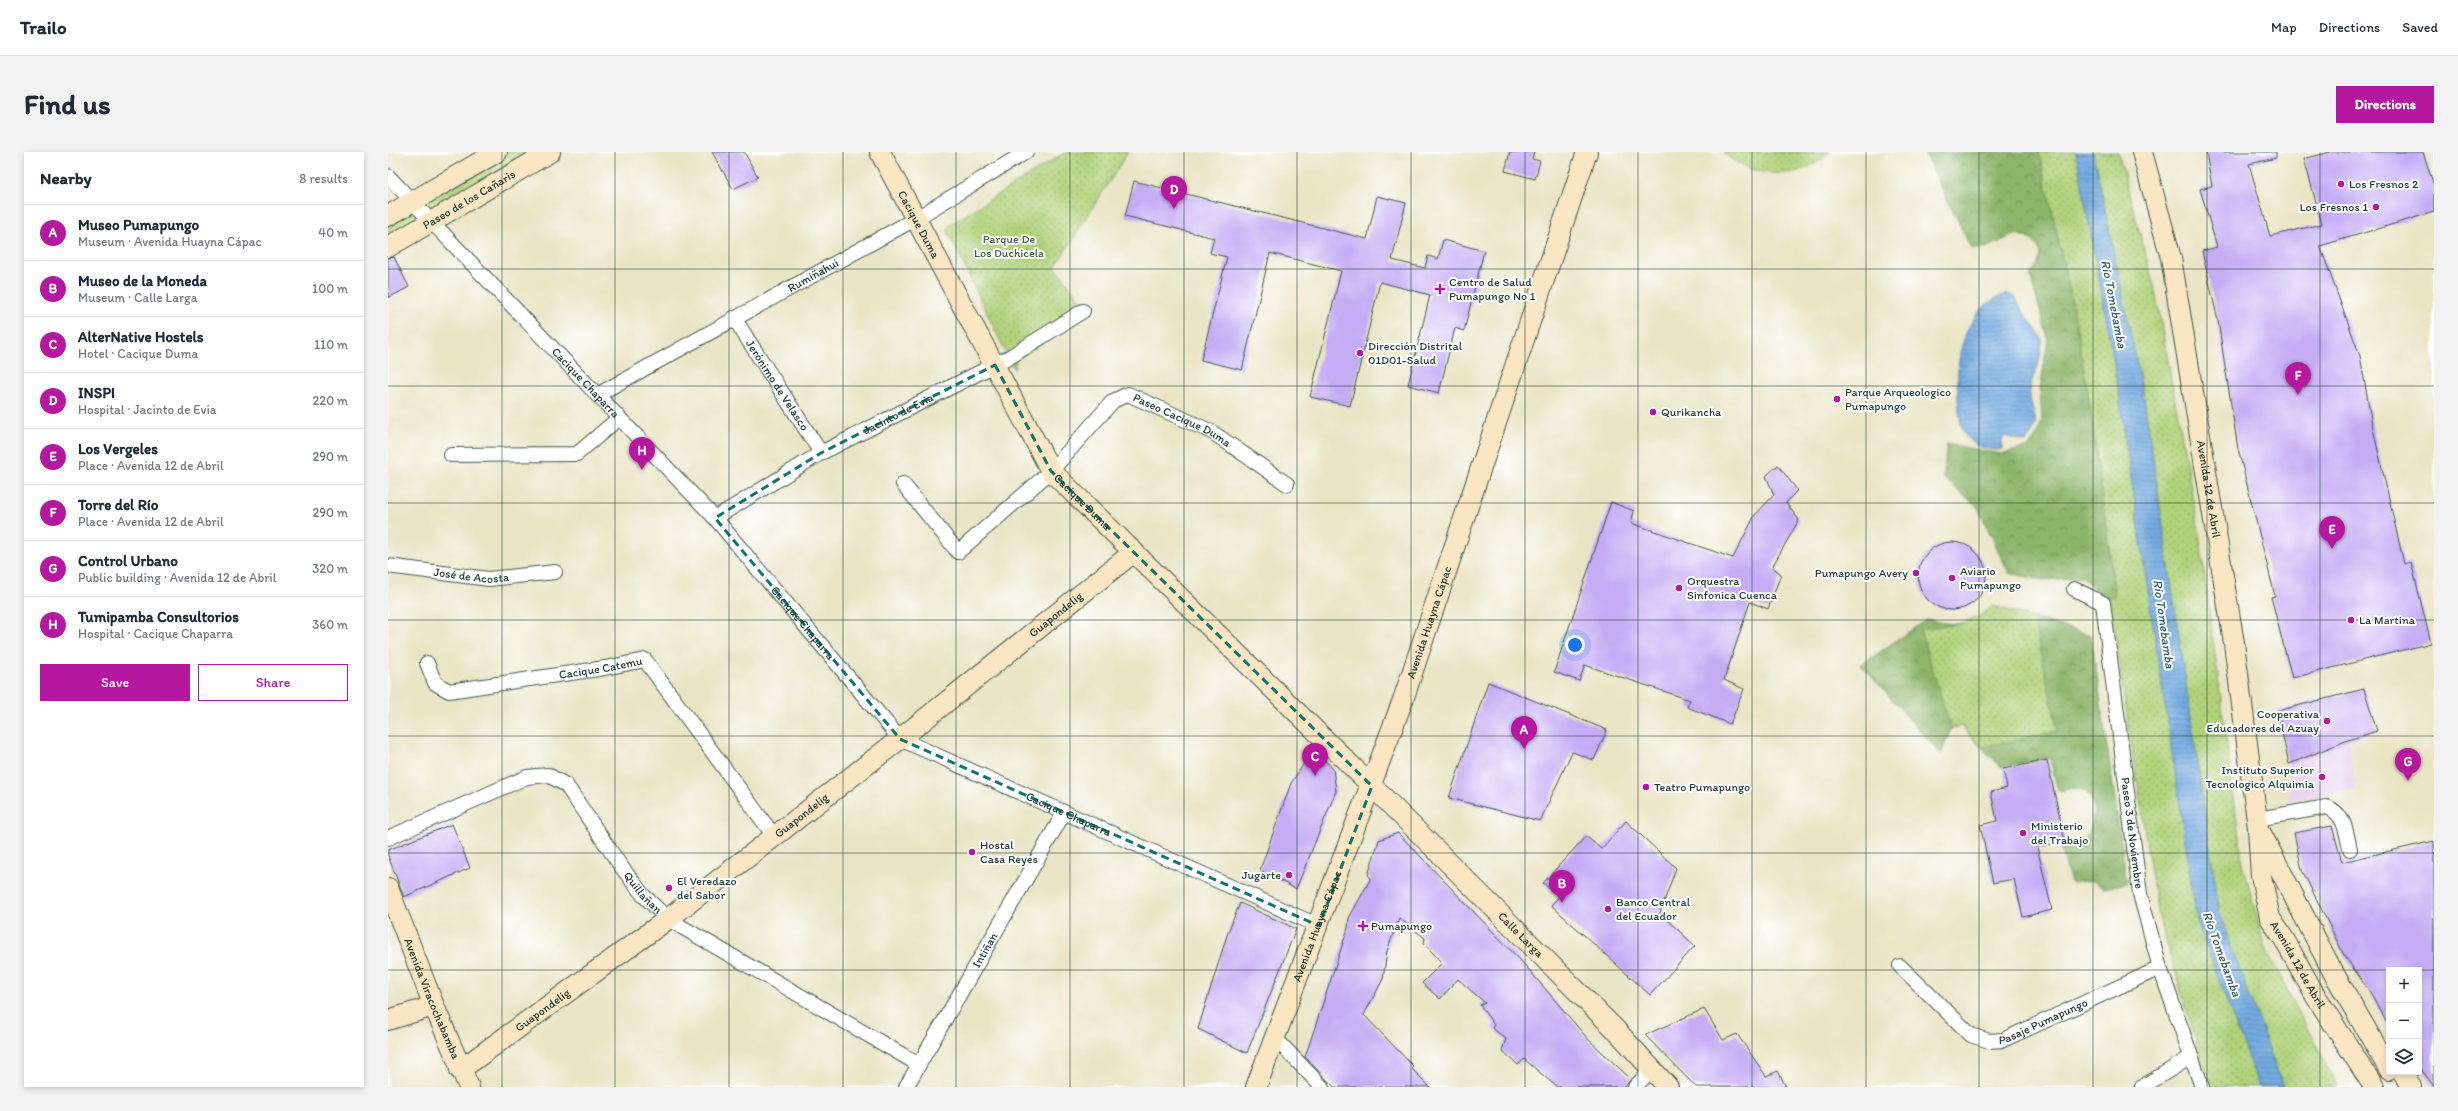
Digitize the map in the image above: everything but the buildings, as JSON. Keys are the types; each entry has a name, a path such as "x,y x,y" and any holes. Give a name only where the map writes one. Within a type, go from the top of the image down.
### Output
{"street":[{"path":"388,216 497,152"},
{"name":"Paseo de los Cañaris","path":"388,247 550,152"},
{"name":"Cacique Duma","path":"880,152 1051,471 1372,786"},
{"name":"Rumiñahui","path":"597,395 915,219 1026,152"},
{"name":"Avenida Huayna Cápac","path":"1256,1087 1319,926 1404,700 1587,152"},
{"name":"Avenida 12 de Abril","path":"2142,152 2171,258 2234,643 2258,824 2261,876 2270,918 2284,938 2315,995 2374,1087"},
{"name":"Cacique Chaparra","path":"388,176 715,518 900,739 1319,926"},
{"name":"Jacinto de Evia","path":"715,518 821,453 995,365 1083,311"},
{"name":"Jerónimo de Velasco","path":"734,318 821,453"},
{"name":"Paseo Cacique Duma","path":"903,484 958,552 1051,471 1113,401 1128,394 1212,432 1287,484"},
{"path":"451,455 577,454 619,418"},
{"name":"Guapondelig","path":"465,1078 900,739 1134,552"},
{"name":"José de Acosta","path":"388,566 489,579 556,572"},
{"name":"Paseo 3 de Noviembre","path":"2074,590 2103,602 2140,894 2160,968 2202,1087"},
{"name":"Cacique Catemu","path":"427,663 435,682 449,691 605,668 645,660 774,836"},
{"name":"Quillañan","path":"388,838 527,777 548,775 566,785 620,865 643,896 668,919 918,1064"},
{"name":"Calle Larga","path":"1372,786 1615,1029 1668,1087"},
{"path":"2258,824 2328,807 2337,811 2343,821 2350,849"},
{"name":"Intiñan","path":"906,1087 1064,813"},
{"name":"Avenida 12 de Abril","path":"2258,824 2334,972 2386,1064"},
{"name":"Avenida Viracochabamba","path":"388,888 434,1006 465,1078"},
{"path":"2303,913 2352,985 2386,1044"},
{"path":"2270,918 2291,970 2360,1087"},
{"name":"Pasaje Pumapungo","path":"1900,966 1971,1035 1989,1042 2003,1040 2160,968"},
{"path":"388,1020 434,1006"},
{"path":"1275,1038 1322,1087"},
{"path":"2142,1087 2191,1057"},
{"path":"1635,1087 1651,1070"},
{"path":"2393,1075 2399,1087"},
{"path":"2405,1075 2411,1087"}],"highlighted area":[{"path":"995,365 1051,471 1372,786 1319,926 900,739 715,518 821,453"}],"shaded area":[{"name":"Instituto Superior Tecnologico Alquimia","path":"2348,740 2356,790 2290,801 2289,764"}],"green space":[{"path":"497,152 550,152 432,222 413,202"},
{"name":"Parque De Los Duchicela","path":"1066,152 1128,152 1055,267 1090,312 1016,360 1014,369 947,230 951,224"},
{"path":"1723,152 1830,152 1805,168 1791,172 1777,173 1763,172 1749,168 1735,161"},
{"path":"1924,152 2039,152 2073,306 2089,398 2115,596 2103,598 2083,577 2043,580 2009,573 1977,506 1943,478 1947,444 2001,454 2029,447 2037,435 2042,421 2040,390 2048,339 2030,275 2040,256 2037,245 2026,237 2017,234 1985,248 1971,248"},
{"path":"2039,152 2076,152 2115,368 2197,921 2259,1087 2210,1087 2157,911 2109,597 2115,595 2089,398 2073,306"},
{"path":"2093,152 2118,152 2155,290 2199,532 2242,859 2264,946 2338,1087 2283,1087 2220,916 2144,398"},
{"path":"413,205 429,222 388,245 388,219"},
{"path":"1993,606 2091,635 2127,883 2104,888 2091,880 2071,883 2060,845 2080,841 2086,836 2092,823 2092,801 2089,795 2082,790 2068,789 2058,791 2050,758 2001,767 1961,726 1951,728 1941,754 1861,665 1927,619 1954,624 1962,623 1977,618"},
{"path":"1993,606 2033,618 2058,731 1982,747 1961,726 1951,728 1920,629 1959,624 1985,613"}],"water":[{"name":"Río Tomebamba","path":"2076,152 2093,152 2144,398 2220,916 2283,1087 2259,1087 2197,921 2115,368"},
{"path":"2007,294 2016,298 2021,309 2042,338 2040,360 2032,379 2030,390 2031,404 2036,421 2032,434 2026,442 2005,436 2002,441 2003,449 1993,450 1976,445 1968,438 1963,430 1960,421 1957,383 1958,367 1965,336 1971,322 1980,310 1992,301"}],"place":[{"name":"Los Fresnos 2","path":"2341,184"},
{"name":"Los Fresnos 1","path":"2376,207"},
{"name":"INSPI","path":"1174,209"},
{"name":"Centro de Salud Pumapungo No 1","path":"1440,289"},
{"name":"Dirección Distrital 01D01-Salud","path":"1360,353"},
{"name":"Torre del Río","path":"2298,395"},
{"name":"Parque Arqueologico Pumapungo","path":"1837,399"},
{"name":"Qurikancha","path":"1653,412"},
{"name":"Tumipamba Consultorios","path":"642,470"},
{"name":"Los Vergeles","path":"2332,549"},
{"name":"Pumapungo Avery","path":"1916,573"},
{"name":"Aviario Pumapungo","path":"1952,578"},
{"name":"Orquestra Sinfonica Cuenca","path":"1679,588"},
{"name":"La Martina","path":"2351,620"},
{"name":"Cooperativa Educadores del Azuay","path":"2327,721"},
{"name":"Museo Pumapungo","path":"1524,749"},
{"name":"AlterNative Hostels","path":"1315,776"},
{"name":"Instituto Superior Tecnologico Alquimia","path":"2322,777"},
{"name":"Control Urbano","path":"2408,781"},
{"name":"Teatro Pumapungo","path":"1646,787"},
{"name":"Ministerio del Trabajo","path":"2023,833"},
{"name":"Hostal Casa Reyes","path":"972,852"},
{"name":"Jugarte","path":"1289,875"},
{"name":"El Veredazo del Sabor","path":"669,888"},
{"name":"Museo de la Moneda","path":"1562,903"},
{"name":"Banco Central del Ecuador","path":"1608,909"},
{"name":"Pumapungo","path":"1363,926"}]}
